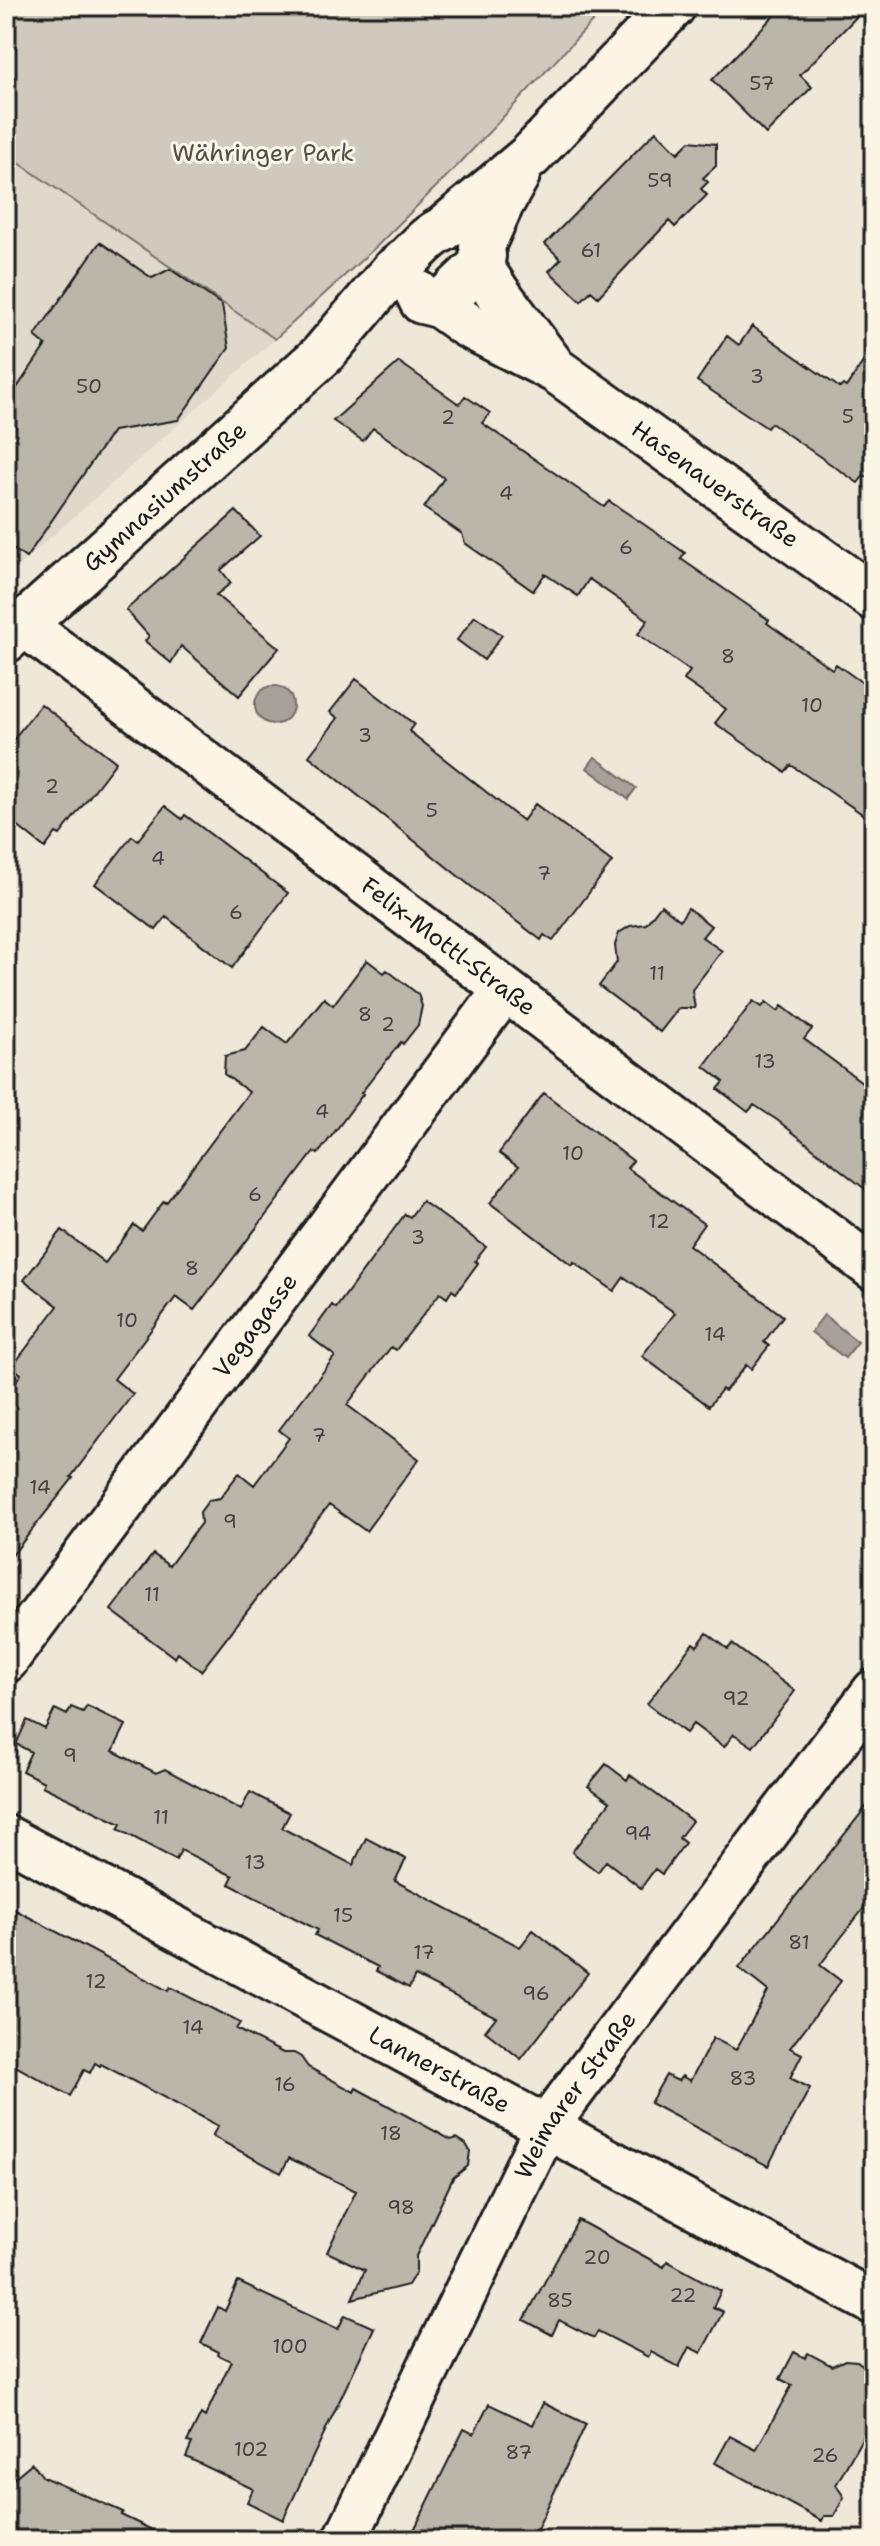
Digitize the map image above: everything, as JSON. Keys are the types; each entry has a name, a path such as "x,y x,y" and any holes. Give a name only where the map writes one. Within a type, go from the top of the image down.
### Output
{"street":[{"name":"Gymnasiumstraße","path":"424,289 430,235 443,229 530,156 673,6"},
{"name":"Gymnasiumstraße","path":"15,632 322,355 385,279 424,289 481,256 501,204 530,156"},
{"path":"443,229 455,229 481,256"},
{"name":"Hasenauerstraße","path":"481,256 497,292 557,371"},
{"name":"Hasenauerstraße","path":"424,289 467,325 557,371 874,598"},
{"name":"Felix-Mottl-Straße","path":"15,632 504,991 874,1269"},
{"name":"Vegagasse","path":"6,1661 504,991"},
{"name":"Weimarer Straße","path":"345,2540 546,2127 874,1691"},
{"name":"Lannerstraße","path":"6,1837 874,2303"}],"shaded area":[{"path":"6,154 275,339 6,577"},
{"path":"274,686 287,692 293,705 287,718 274,724 261,718 255,705 261,692"},
{"path":"595,757 636,788 628,799 587,768"},
{"path":"824,1315 858,1342 845,1358 811,1332"}],"green space":[{"name":"Währinger Park","path":"6,6 607,6 461,162 378,245 275,339 6,154"}],"building":[{"path":"783,6 867,6 800,75 812,87 766,134 712,80"},
{"path":"656,131 678,153 690,141 716,144 716,166 703,178 708,182 701,189 707,195 675,227 669,221 598,297 591,291 581,301 549,271 561,259 545,244"},
{"path":"100,242 152,278 170,269 222,305 229,348 178,420 113,431 26,558 6,544 6,441 15,427 8,401 46,345 35,336"},
{"path":"752,326 840,388 843,385 846,387 874,346 874,482 864,475 858,483 771,423 767,428 697,381 727,336 739,345"},
{"path":"399,362 459,404 465,396 490,413 482,423 604,507 609,501 642,523 685,553 681,559 769,620 767,623 832,669 836,664 874,691 874,822 791,765 785,772 715,723 726,709 684,680 690,671 638,634 648,620 589,579 578,596 545,574 533,591 465,543 462,534 424,508 444,478 373,428 363,441 333,421"},
{"path":"236,511 260,536 221,570 231,583 216,595 279,648 239,696 181,646 171,663 145,641 149,636 126,610"},
{"path":"475,616 502,635 484,660 457,640"},
{"path":"356,679 414,724 409,731 523,821 535,804 612,862 553,941 544,935 541,940 309,756 338,718 330,712"},
{"path":"41,704 116,762 60,835 56,833 45,848 6,817 6,749"},
{"path":"165,806 182,819 185,815 288,893 232,968 166,917 156,930 95,884 132,836 138,840"},
{"path":"661,905 680,920 688,908 711,926 702,937 722,951 692,990 695,1008 679,1008 660,1032 599,986 617,962 615,945 619,933 630,926 646,924"},
{"path":"367,960 384,973 387,970 418,994 422,1006 418,1025 361,1093 318,1154 314,1152 194,1310 176,1297 114,1379 133,1394 73,1478 6,1563 6,1394 21,1374 12,1367 58,1306 24,1280 62,1230 105,1263 134,1225 142,1231 249,1092 224,1074 225,1056 245,1051 264,1027 287,1044 324,998 333,1005"},
{"path":"753,1001 762,1007 766,1002 778,1011 782,1006 812,1029 804,1039 874,1091 874,1196 777,1120 754,1105 748,1112 718,1089 724,1082 704,1066"},
{"path":"544,1093 633,1161 627,1168 704,1224 689,1245 783,1316 764,1342 769,1346 751,1369 746,1365 709,1406 642,1356 675,1313 624,1277 614,1291 574,1262 572,1265 490,1203 518,1167 499,1153"},
{"path":"422,1201 486,1247 456,1293 452,1290 447,1298 440,1293 396,1350 391,1347 347,1405 419,1459 366,1531 329,1505 201,1671 178,1653 175,1658 111,1610 153,1554 169,1566 201,1523 200,1512 209,1500 220,1498 239,1473 254,1485 289,1438 279,1430 335,1356 309,1336 332,1305 336,1308 405,1214 410,1217"},
{"path":"707,1633 728,1649 732,1644 795,1691 753,1747 734,1734 724,1747 693,1724 686,1733 647,1704 693,1643 697,1646"},
{"path":"87,1706 126,1725 113,1751 156,1773 165,1769 241,1810 250,1792 290,1813 282,1828 353,1865 366,1838 406,1859 395,1881 520,1947 533,1930 588,1973 521,2059 485,2031 496,2017 415,1976 409,1988 376,1971 378,1967 315,1935 318,1930 229,1884 233,1876 181,1850 176,1860 118,1829 121,1824 42,1786 44,1782 22,1771 31,1752 16,1744 27,1720 45,1729 55,1709 67,1715 71,1707 83,1712"},
{"path":"606,1764 627,1780 630,1775 692,1821 679,1838 685,1843 662,1874 655,1869 641,1888 606,1861 598,1872 572,1852 610,1802 588,1786"},
{"path":"874,1797 874,1895 820,1965 841,1981 790,2048 802,2054 790,2078 810,2088 768,2166 650,2103 666,2075 678,2081 682,2076 690,2081 713,2038 736,2050 768,1991 739,1968"},
{"path":"6,1905 168,1991 170,1987 240,2023 236,2029 283,2053 294,2053 308,2067 354,2092 356,2088 451,2140 457,2138 466,2144 470,2151 468,2166 453,2178 416,2256 416,2272 408,2285 352,2299 365,2270 327,2252 356,2191 289,2158 281,2173 212,2136 218,2126 101,2064 95,2063 90,2073 84,2070 70,2096 6,2061"},
{"path":"578,2220 664,2267 667,2261 721,2291 713,2307 723,2312 701,2353 689,2347 679,2367 651,2352 648,2357 598,2331 594,2338 559,2320 552,2335 524,2320"},
{"path":"238,2282 338,2329 345,2315 374,2328 283,2520 247,2502 253,2489 186,2457 192,2443 187,2442 201,2414 205,2417 231,2361 201,2343 218,2307 225,2311"},
{"path":"794,2352 805,2358 808,2353 832,2366 845,2360 857,2361 865,2367 865,2383 874,2388 874,2417 836,2485 844,2497 834,2516 824,2516 822,2521 715,2463 730,2436 756,2450 792,2385 780,2379"},
{"path":"543,2403 586,2424 532,2540 409,2540 464,2429 474,2434 489,2404 533,2425"},
{"path":"32,2463 43,2477 123,2512 121,2515 173,2540 6,2540 6,2495 14,2478"}]}
